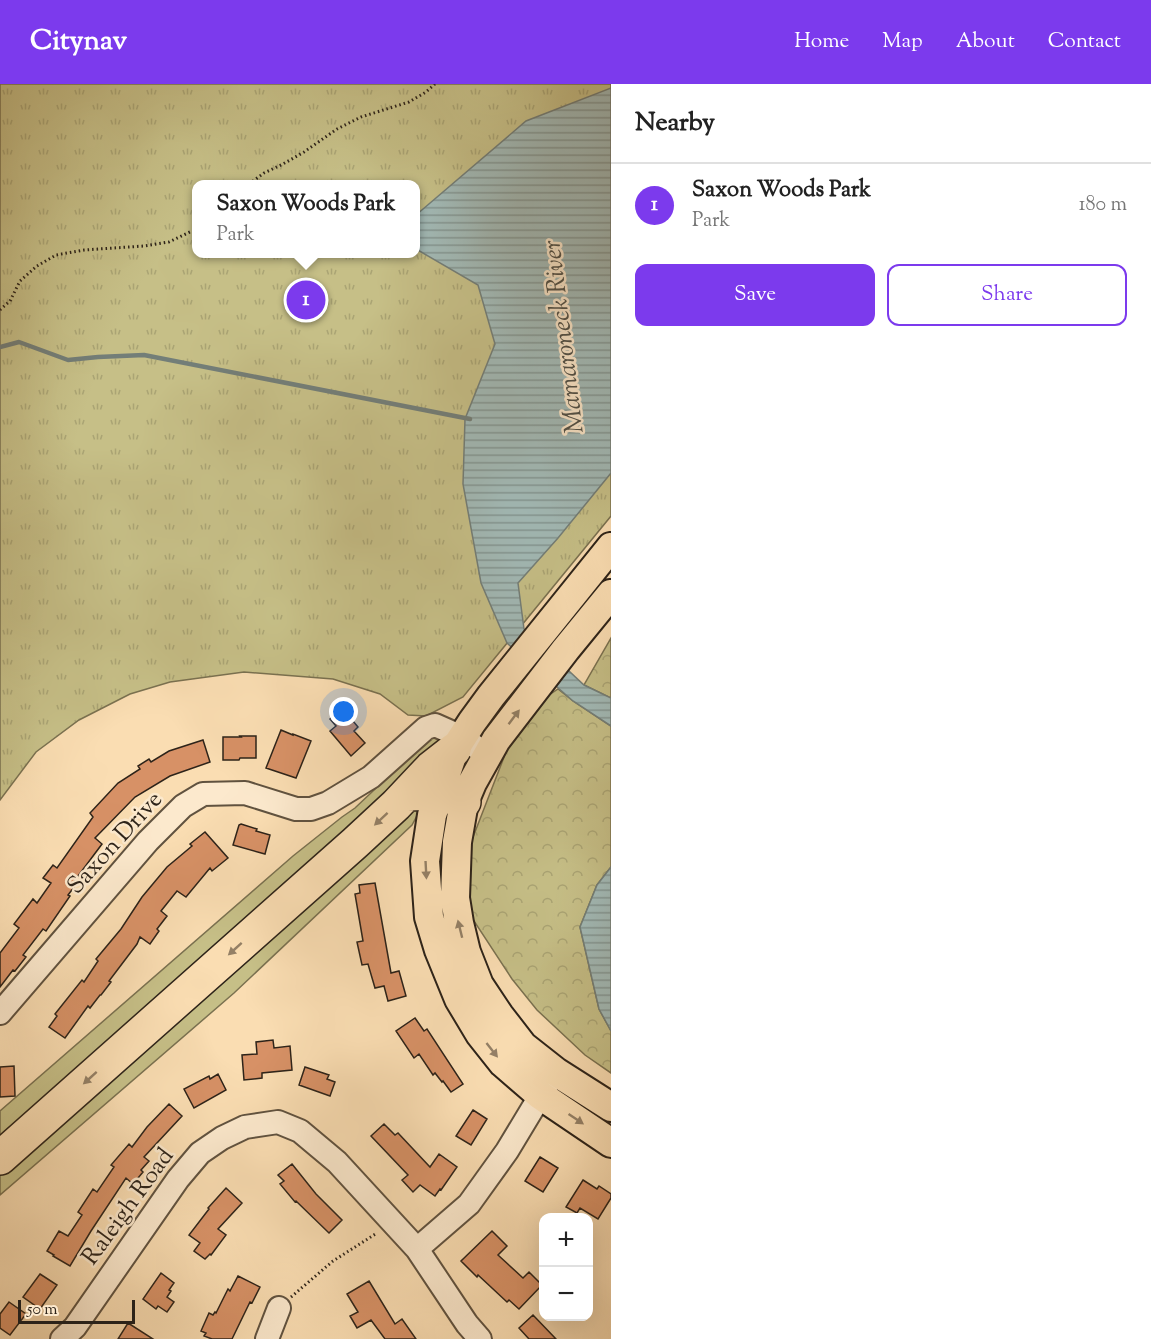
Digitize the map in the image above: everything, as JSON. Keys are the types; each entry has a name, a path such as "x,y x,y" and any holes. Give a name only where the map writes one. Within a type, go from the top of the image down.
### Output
{"highway":[{"path":"0,1158 355,843 458,743"},
{"path":"407,794 452,797"}],"main road":[{"path":"611,547 491,696 458,743 452,797 457,842 454,898 466,952 479,985 523,1046 556,1072 611,1107"},
{"path":"611,594 496,740 471,783 432,815 425,861 429,918 439,950 459,999 480,1034 503,1063 540,1095 611,1143"}],"street":[{"name":"Saxon Drive","path":"0,1013 148,841 183,806 203,794 245,793 296,809 311,809 328,804 371,777 426,728 435,725 445,728 458,743 487,755"},
{"path":"417,1249 469,1204 507,1151 556,1072"},
{"name":"Raleigh Road","path":"70,1335 177,1179 200,1153 245,1126 278,1122 300,1131 337,1162 417,1249 467,1324 480,1339"},
{"path":"267,1339 279,1308"}],"path":[{"path":"254,180 304,152 337,129 361,117 409,102 435,84"},
{"path":"0,310 10,301 20,281 37,266 56,255 169,242 192,231"},
{"path":"279,1308 333,1261 393,1223"}],"green space":[{"path":"0,84 611,84 611,516 463,697 426,716 408,715 380,694 333,679 244,672 170,682 130,694 79,720 36,752 0,800"},
{"path":"611,638 611,698 584,685"},
{"path":"558,689 611,726 611,867 597,885 580,927 599,1009 611,1031 611,1073 585,1055 537,1010 512,979 472,918 461,868 513,734 536,704"},
{"path":"435,736 439,740 325,850 0,1136 0,1111 293,856 355,808 427,740"},
{"path":"417,805 419,812 412,825 234,993 0,1195 0,1175"}],"water":[{"name":"Mamaroneck River","path":"611,88 611,473 518,583 524,629 584,685 611,698 611,726 573,701 507,643 481,583 463,484 465,419 495,344 478,285 420,251 420,212 526,121"},
{"path":"611,867 611,1031 599,1009 580,927 597,885"}],"building":[{"path":"340,709 358,727 354,731 365,743 351,756 330,731 336,726 330,719"},
{"path":"281,730 311,741 296,778 266,768"},
{"path":"256,736 256,758 223,760 223,737"},
{"path":"203,740 210,762 170,776 135,797 95,838 102,844 75,880 78,882 68,895 70,896 46,931 43,929 23,955 26,957 0,987 0,953 19,928 14,924 33,899 37,903 51,883 43,878 53,865 57,868 93,817 90,813 118,783 140,769 138,766 149,759 151,762 169,751"},
{"path":"241,824 270,835 265,854 233,845"},
{"path":"205,832 228,858 212,871 210,868 186,897 177,891 161,911 167,916 157,929 159,931 150,944 140,937 109,981 111,982 90,1008 88,1006 65,1038 49,1027 57,1016 55,1014 82,980 84,982 98,961 96,959 121,929 142,897 167,867"},
{"path":"375,883 391,973 399,971 406,996 388,1001 384,986 375,988 368,964 362,965 357,942 363,941 355,894 360,893 359,885"},
{"path":"415,1018 424,1031 427,1029 463,1084 451,1092 435,1073 433,1075 419,1054 414,1058 396,1031"},
{"path":"273,1040 274,1048 290,1046 292,1070 262,1073 262,1078 244,1080 242,1055 257,1054 256,1042"},
{"path":"14,1066 15,1096 0,1097 0,1067"},
{"path":"305,1067 329,1075 327,1079 335,1082 330,1096 299,1085"},
{"path":"218,1074 226,1090 194,1108 184,1089 209,1076 210,1079"},
{"path":"169,1104 182,1116 144,1157 149,1161 141,1170 143,1172 133,1184 126,1178 70,1266 53,1256 47,1251 59,1231 68,1236 82,1215 78,1212 93,1189 97,1192 114,1167 111,1165 129,1144 132,1147"},
{"path":"473,1110 487,1119 471,1145 456,1136"},
{"path":"384,1124 395,1135 398,1133 430,1167 439,1154 457,1167 435,1196 420,1185 413,1192 402,1180 408,1175 371,1136"},
{"path":"540,1157 558,1168 543,1192 525,1181"},
{"path":"292,1164 316,1194 342,1220 329,1233 295,1202 280,1184 284,1181 278,1175"},
{"path":"583,1180 611,1194 611,1198 598,1219 593,1216 593,1213 580,1208 577,1213 566,1207"},
{"path":"226,1188 242,1203 218,1229 226,1235 211,1255 205,1259 194,1251 200,1243 189,1235"},
{"path":"492,1231 507,1246 498,1255 523,1278 529,1272 539,1282 539,1288 519,1309 509,1300 507,1302 461,1261"},
{"path":"161,1273 174,1283 167,1297 174,1302 167,1312 158,1306 156,1309 143,1299"},
{"path":"40,1274 57,1285 40,1309 23,1297"},
{"path":"238,1276 260,1287 232,1339 212,1339 204,1336 206,1333 201,1331 209,1313 213,1315 216,1313 228,1289 230,1291"},
{"path":"369,1281 395,1324 402,1319 416,1339 385,1339 371,1320 357,1328 350,1316 358,1312 347,1294"},
{"path":"9,1302 26,1314 10,1335 0,1328 0,1314"},
{"path":"533,1315 556,1339 529,1339 519,1328"},
{"path":"128,1323 153,1339 118,1339"}],"waterway":[{"path":"0,347 19,342 68,360 144,355 470,419"}],"place":[{"name":"Saxon Woods Park","path":"306,300"}]}
